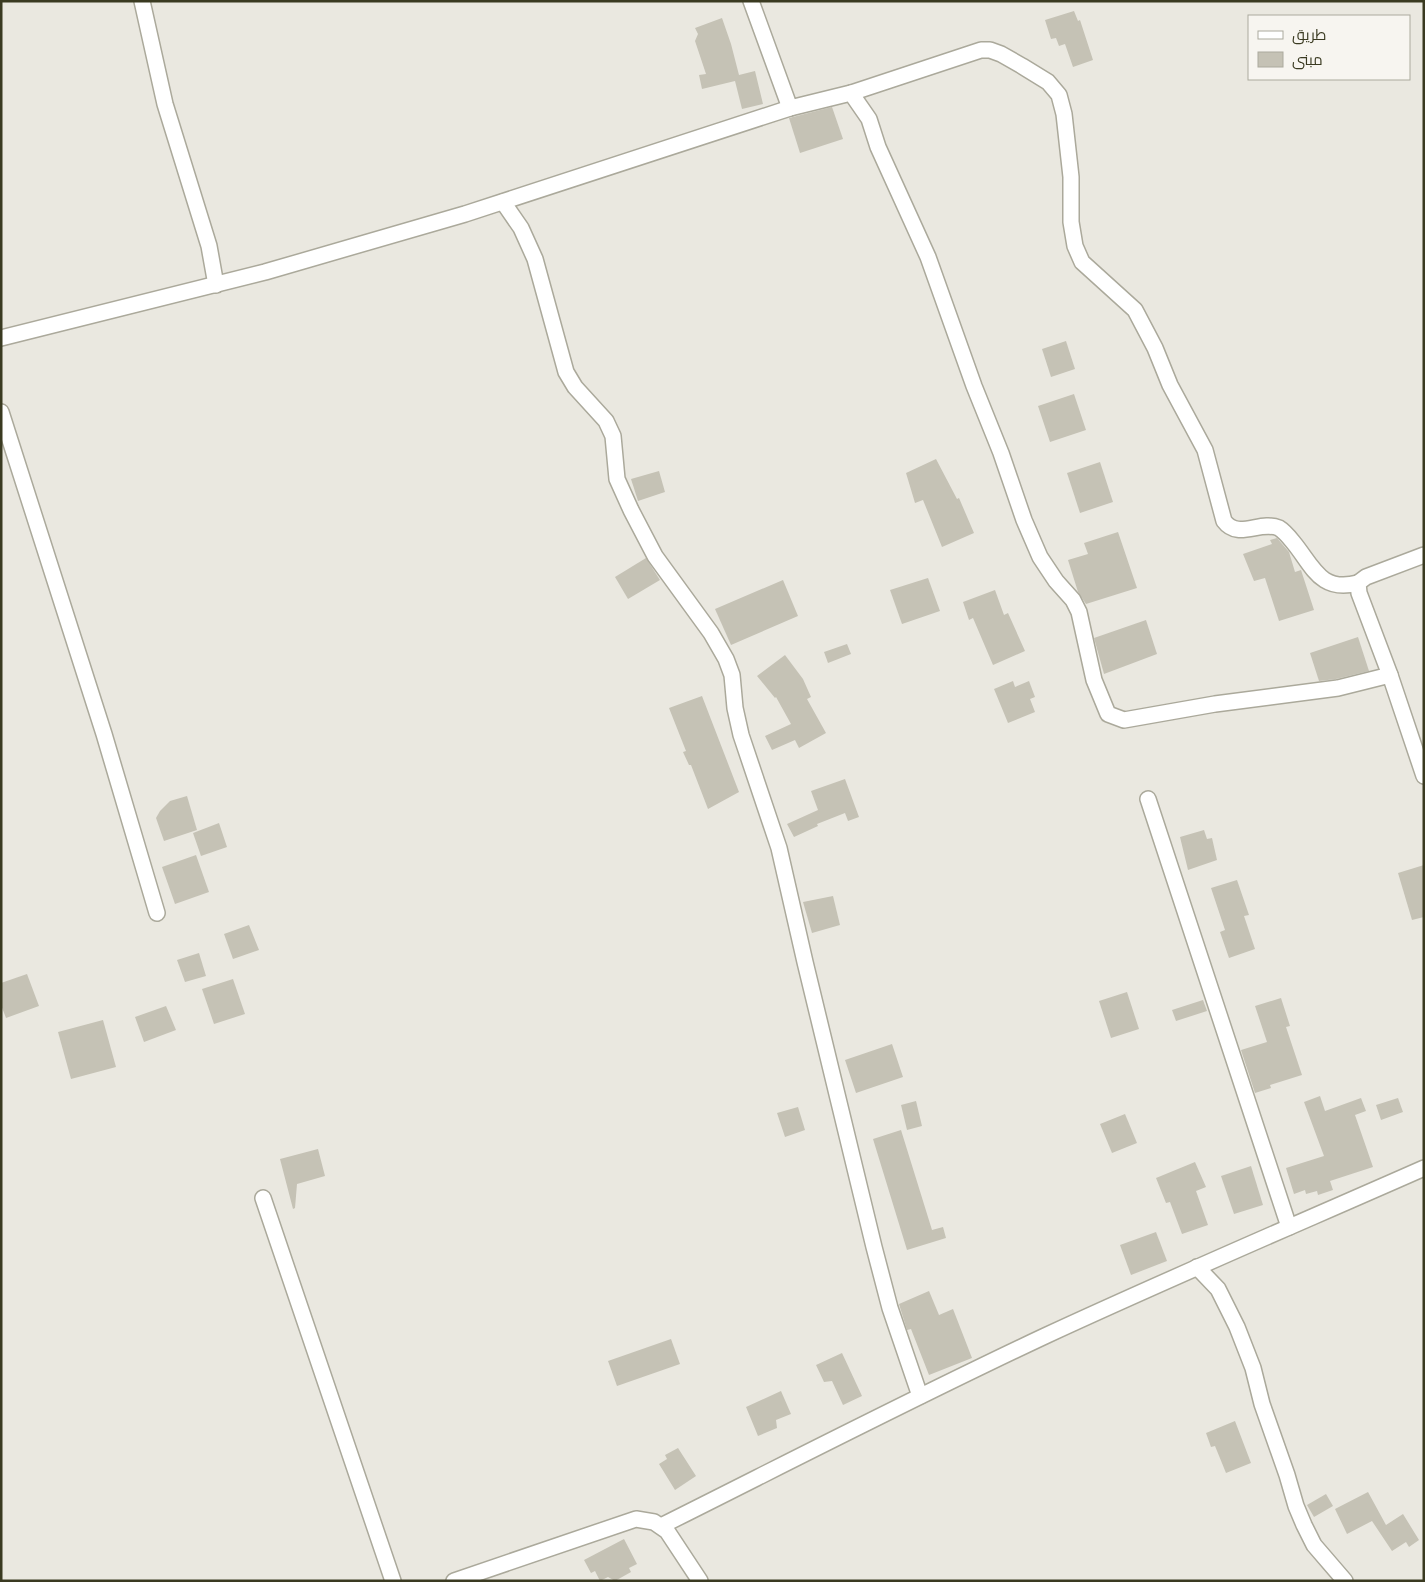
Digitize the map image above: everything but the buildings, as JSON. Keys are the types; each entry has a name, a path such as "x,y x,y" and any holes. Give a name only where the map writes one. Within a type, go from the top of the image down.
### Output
{"street":[{"path":"142,1 165,104 209,246 216,285"},
{"path":"751,1 790,108"},
{"path":"1,338 216,285 417,228 503,202 790,108 851,93 981,50 990,50 1001,54 1048,82 1059,95 1064,114 1071,177 1071,222 1075,246 1082,262 1136,310 1170,385 1205,450 1224,521 1228,526 1236,530 1279,528 1288,536 1318,576 1336,586 1358,583 1366,576 1424,555"},
{"path":"851,93 869,118 878,147 928,257 1024,520 1037,549 1056,581 1073,600 1079,612 1094,680 1108,714 1124,720 1215,704 1338,688 1390,675"},
{"path":"503,202 521,228 535,259 566,372 575,387 606,421 613,436 617,478 631,510 654,556 711,633 726,659 732,675 735,708 779,848 804,962 874,1247 890,1308 920,1396"},
{"path":"1,412 104,734 157,913"},
{"path":"1358,583 1359,593 1390,675 1424,776"},
{"path":"1148,799 1289,1227"},
{"path":"661,1526 920,1396 1044,1337 1197,1267 1424,1168"},
{"path":"263,1198 393,1581"},
{"path":"1197,1267 1218,1289 1237,1327 1253,1368 1262,1404 1304,1525 1314,1545 1345,1581"},
{"path":"454,1581 636,1519 645,1519 661,1526 672,1538 700,1581"}]}
